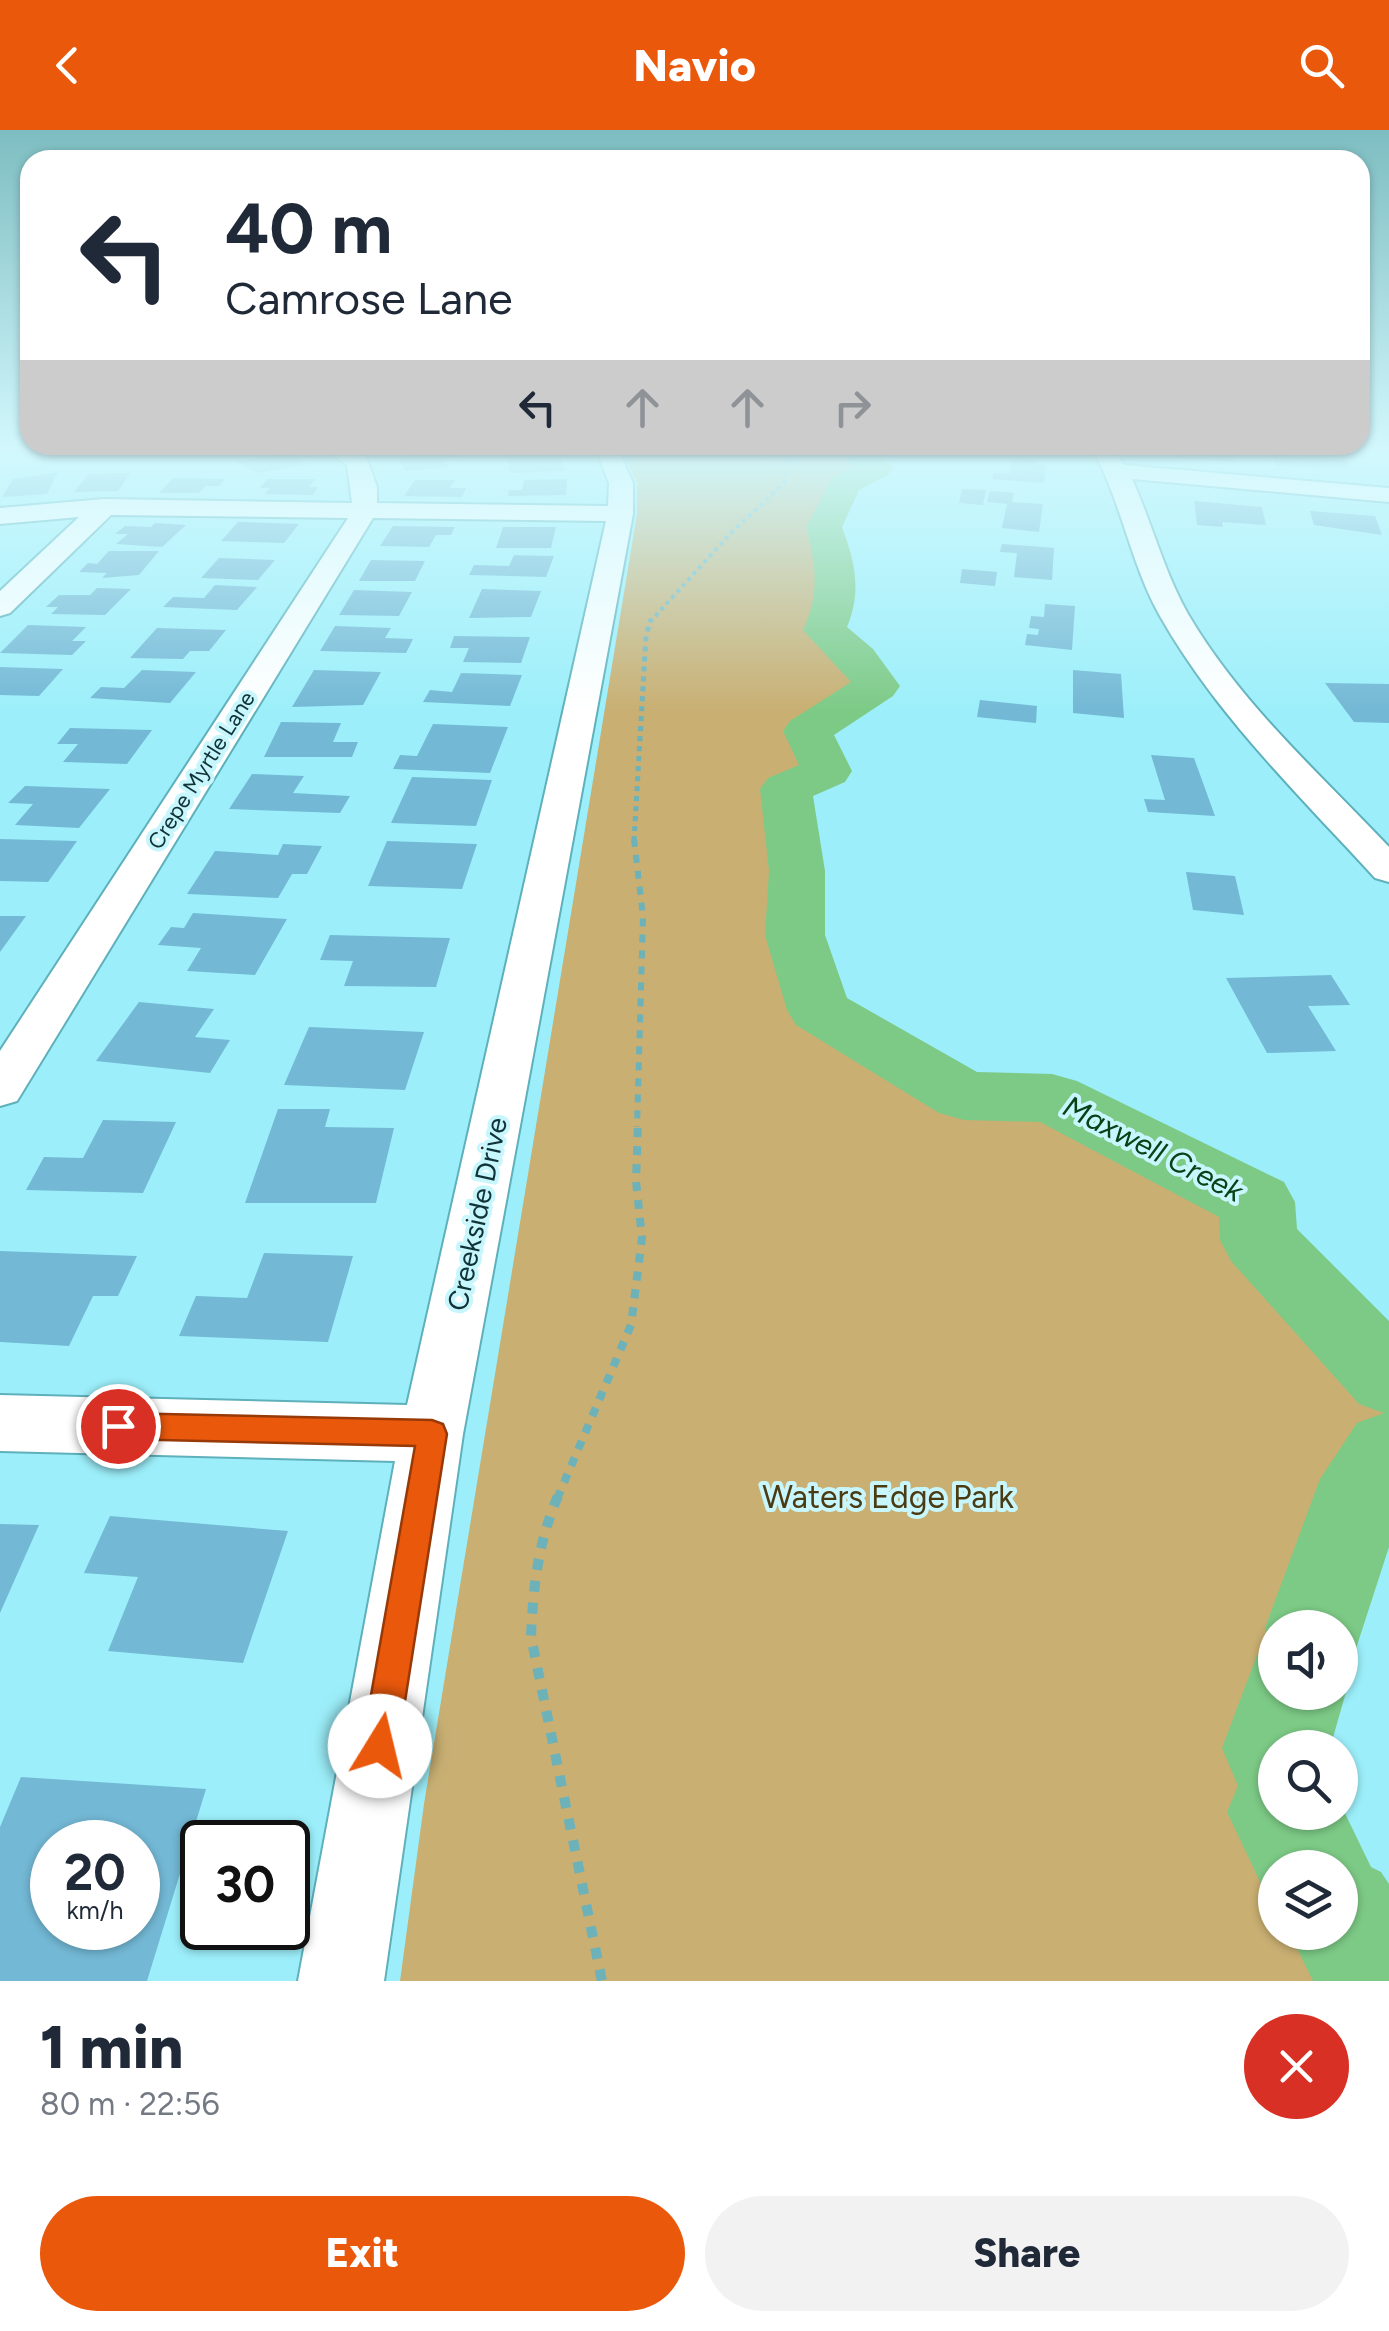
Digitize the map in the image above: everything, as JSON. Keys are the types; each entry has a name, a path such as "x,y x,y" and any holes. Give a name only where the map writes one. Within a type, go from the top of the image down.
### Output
{"street":[{"path":"0,607 71,538"},
{"name":"Crepe Myrtle Lane","path":"0,1089 347,538"},
{"name":"Creekside Drive","path":"341,1981 432,1434 615,538"},
{"path":"1140,538 1155,578 1199,653 1241,706 1389,870"},
{"path":"0,1423 432,1434"}],"path":[{"path":"602,1981 531,1637 532,1584 547,1521 631,1325 642,1238 636,1181 643,917 634,837 646,636 650,621 725,538"}],"green space":[{"name":"Waters Edge Park","path":"633,538 827,538 836,590 825,630 857,658 877,686 808,731 827,771 786,789 797,871 795,935 819,1010 963,1096 1052,1098 1257,1202 1260,1240 1388,1375 1389,1452 1353,1510 1321,1610 1258,1610 1258,1710 1288,1710 1282,1730 1258,1730 1258,1830 1293,1830 1306,1850 1258,1850 1258,1950 1358,1950 1358,1938 1384,1981 400,1981 424,1804"}],"building":[{"path":"123,538 171,538 162,547 116,544"},
{"path":"223,538 288,538 284,543 221,541"},
{"path":"385,538 434,538 429,547 380,546"},
{"path":"499,538 553,538 551,548 496,548"},
{"path":"1002,544 1054,548 1052,580 1014,577 1017,553 1000,552"},
{"path":"109,551 159,551 139,575 102,578 107,573 79,572 88,563 97,564"},
{"path":"514,555 554,556 546,577 469,575 474,565 509,566"},
{"path":"219,558 275,560 258,580 201,578"},
{"path":"371,560 425,561 415,581 359,581"},
{"path":"962,569 997,572 995,586 960,583"},
{"path":"215,585 257,587 237,610 163,607 173,597 204,598"},
{"path":"97,588 131,589 105,615 51,614 58,607 46,607 59,595 90,595"},
{"path":"482,589 541,591 531,617 469,618"},
{"path":"354,590 412,592 399,616 339,615"},
{"path":"1045,604 1075,606 1072,650 1025,645 1027,634 1038,635 1039,629 1029,628 1031,616 1044,617"},
{"path":"28,625 86,627 72,641 86,641 72,655 0,653"},
{"path":"335,626 391,628 385,638 413,639 406,653 320,651"},
{"path":"157,628 226,630 209,651 190,651 183,659 130,658"},
{"path":"454,636 530,637 521,663 463,662 469,648 450,648"},
{"path":"0,667 63,669 39,696 0,695"},
{"path":"142,670 196,672 170,703 90,698 101,687 124,688"},
{"path":"314,670 381,672 363,705 292,707"},
{"path":"1073,670 1121,674 1124,718 1073,713"},
{"path":"461,673 522,675 510,706 423,702 430,690 452,692"},
{"path":"1325,683 1389,684 1389,723 1354,722"},
{"path":"980,700 1037,706 1036,723 977,717"},
{"path":"281,722 341,723 333,742 358,742 352,757 264,757"},
{"path":"433,724 508,727 490,773 393,769 400,755 417,756"},
{"path":"70,728 152,730 127,764 63,762 78,744 57,744"},
{"path":"1151,755 1194,758 1215,816 1148,812 1144,799 1165,800"},
{"path":"252,774 304,776 293,793 350,796 340,813 229,809"},
{"path":"412,777 492,780 476,826 391,823"},
{"path":"25,786 110,789 79,828 15,825 33,804 8,803"},
{"path":"0,839 77,841 48,882 0,881"},
{"path":"387,841 477,844 462,889 368,886"},
{"path":"283,844 322,846 307,874 292,874 278,898 187,894 215,851 278,855"},
{"path":"1186,872 1235,876 1244,915 1193,910"},
{"path":"193,913 287,919 255,975 187,971 201,948 158,945 171,927 184,928"},
{"path":"0,916 26,916 0,952"},
{"path":"330,935 450,938 436,987 344,986 353,961 320,960"},
{"path":"1331,975 1350,1005 1308,1006 1336,1051 1267,1053 1226,978"},
{"path":"139,1002 214,1009 195,1037 230,1040 210,1073 96,1061"},
{"path":"309,1027 424,1032 405,1090 284,1085"},
{"path":"278,1109 330,1109 325,1127 394,1128 376,1203 245,1203"},
{"path":"103,1120 176,1122 143,1193 26,1190 44,1157 83,1158"},
{"path":"0,1251 137,1256 118,1296 93,1296 69,1346 0,1342"},
{"path":"264,1253 353,1256 328,1342 179,1336 196,1296 247,1298"},
{"path":"110,1516 288,1531 243,1663 108,1651 138,1577 84,1573"},
{"path":"0,1524 39,1525 0,1613"},
{"path":"21,1777 206,1789 196,1820 180,1820 180,1874 160,1939 160,1820 30,1820 30,1950 157,1950 147,1981 0,1981 0,1827"}],"waterway":[{"name":"Maxwell Creek","path":"827,538 837,591 824,630 857,658 877,686 807,731 827,771 786,789 797,871 795,935 819,1010 964,1096 1052,1098 1257,1202 1259,1240 1389,1378"},
{"name":"Maxwell Creek","path":"1321,1610 1353,1510 1389,1452"},
{"name":"Maxwell Creek","path":"1282,1730 1288,1710"},
{"name":"Maxwell Creek","path":"1293,1830 1304,1850"},
{"name":"Maxwell Creek","path":"1358,1944 1379,1981"}],"route":[{"path":"118,1426 432,1434 380,1746"}]}
